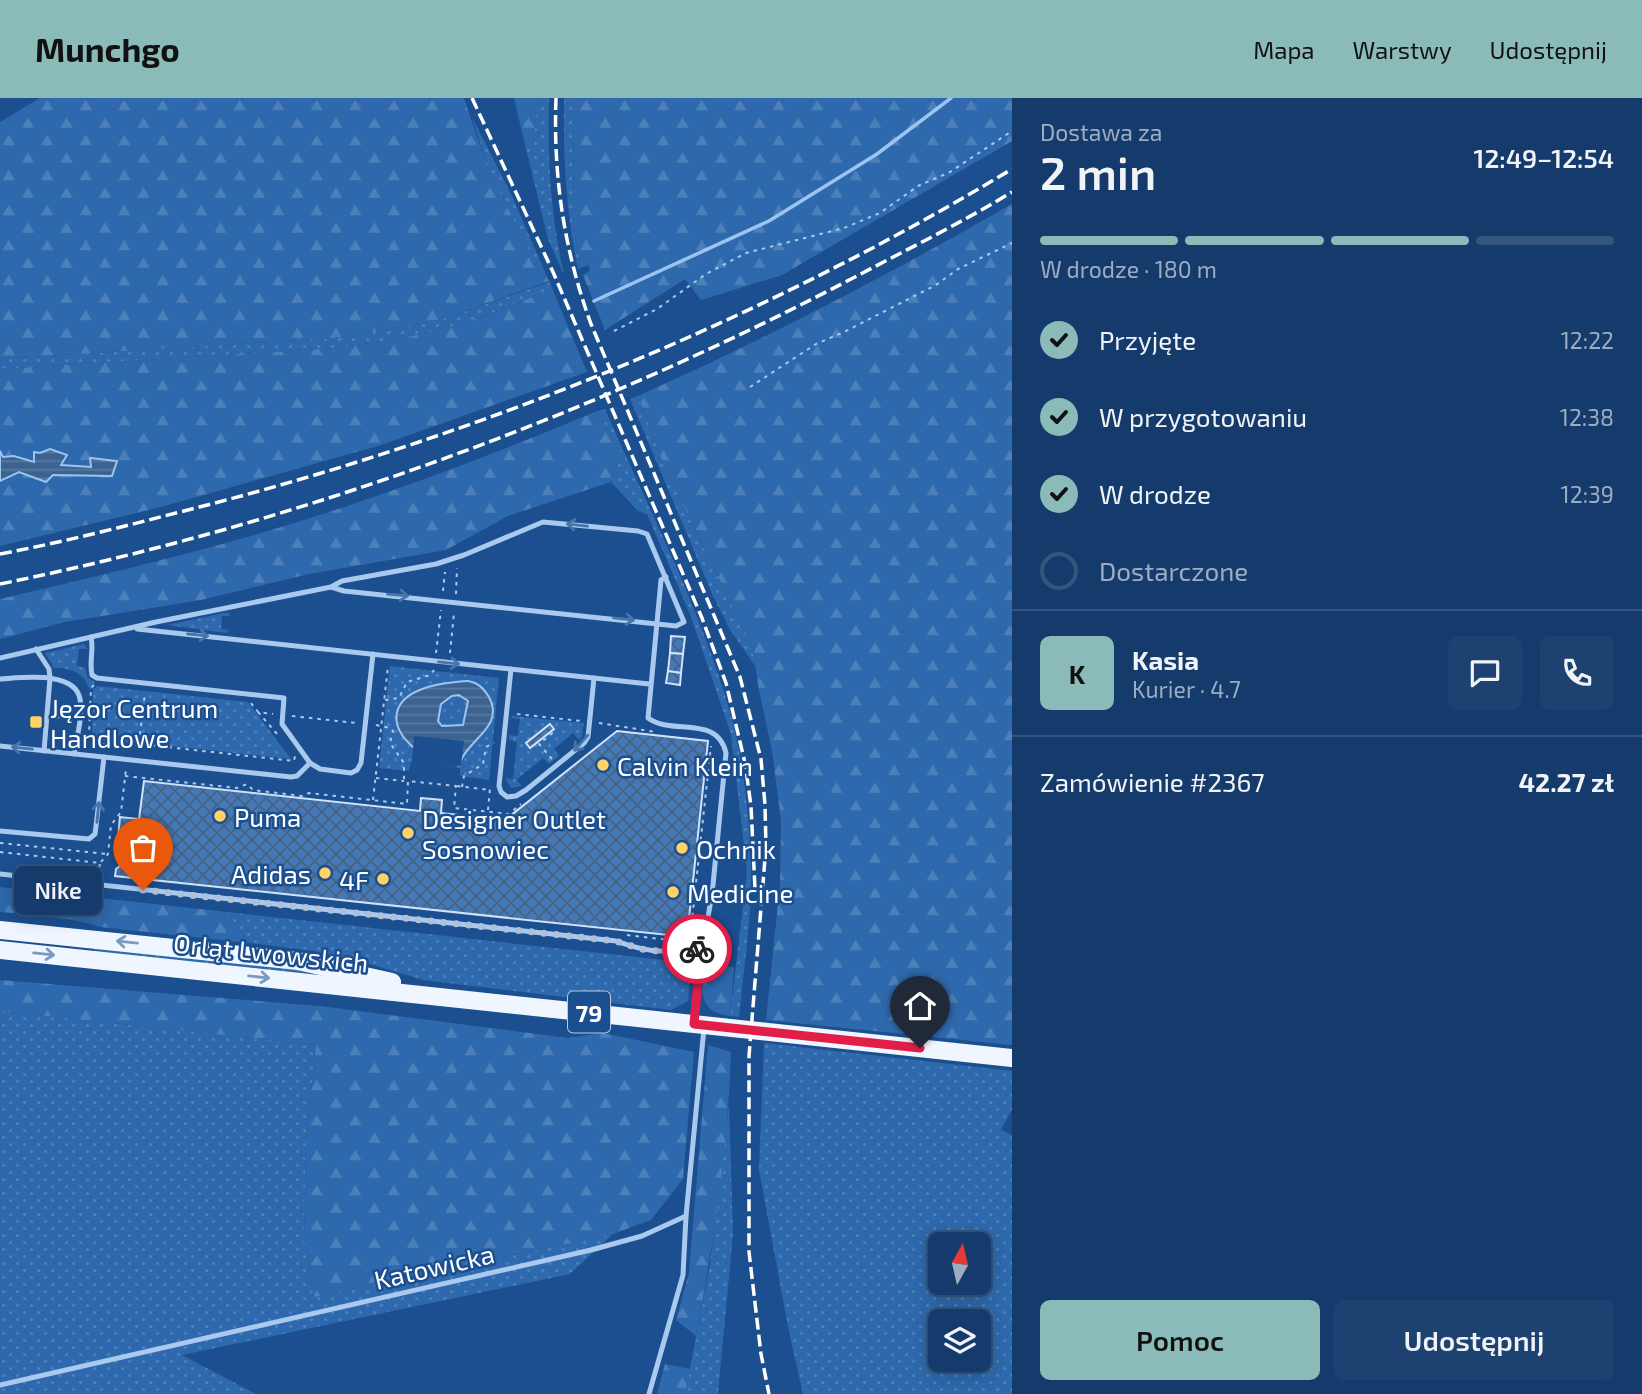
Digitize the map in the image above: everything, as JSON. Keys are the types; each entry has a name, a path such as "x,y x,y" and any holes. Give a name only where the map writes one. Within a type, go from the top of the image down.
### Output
{"main road":[{"name":"Orląt Lwowskich","path":"0,930 298,961 453,997"},
{"name":"Orląt Lwowskich","path":"0,950 1012,1058"}],"lane":[{"path":"0,658 331,587 342,581 436,564 543,522 648,534 684,622 676,626 344,591 331,587"},
{"path":"649,1394 683,1275 700,1024 701,950 712,895 726,753 724,743 714,733 656,724 648,718 649,684 661,580 666,577"},
{"path":"130,628 649,684"},
{"path":"91,637 91,670 92,675 97,678 284,698 282,715 286,731 310,763 320,769 351,773 357,770 361,763 373,654"},
{"path":"36,649 49,669 50,678 44,751"},
{"path":"511,669 499,786 506,797 516,796 584,743 588,737 594,678"},
{"path":"0,679 50,678 71,685 80,698 74,754"},
{"path":"0,746 291,777 297,776 310,763"},
{"path":"0,831 89,839 95,834 104,757"},
{"path":"0,874 616,941 658,951 694,948 701,950"},
{"name":"Katowicka","path":"0,1384 591,1250 642,1236 686,1216"}],"path":[{"path":"614,331 657,309 706,274 746,253 844,228 880,213 918,186 950,172 1012,131"},
{"path":"750,387 816,344 936,285 958,269 1012,243"},
{"path":"449,663 458,569 452,567"},
{"path":"384,700 399,698 407,682 434,673 445,570"},
{"path":"373,801 388,664"},
{"path":"96,684 91,688 89,735 94,743 128,747 139,744 294,761 295,756"},
{"path":"139,744 145,690"},
{"path":"248,700 278,734"},
{"path":"258,712 390,728 393,731 391,746 404,763 404,781"},
{"path":"506,713 656,732"},
{"path":"555,731 539,744 557,765"},
{"path":"463,787 464,776 483,764 486,747 495,743"},
{"path":"626,934 678,941 690,938 711,743"},
{"path":"98,877 100,863 108,855 111,825 121,812 127,760"},
{"path":"125,776 237,788 247,784 253,790 407,804 408,781"},
{"path":"376,778 490,790"},
{"path":"488,811 491,778"},
{"path":"456,786 454,808 509,814 520,805"},
{"path":"0,843 108,855"},
{"path":"0,852 100,863"}],"green space":[{"path":"40,98 464,98 487,166 525,243 549,281 449,317 333,338 0,359 0,122"},
{"path":"514,98 537,98 533,147 525,145"},
{"path":"537,98 549,98 551,187 564,275 548,239 525,145 533,146"},
{"path":"564,98 573,98 574,229 581,268 578,269 566,184"},
{"path":"573,98 1012,98 1012,141 782,275 701,300 685,279 605,330 583,275 590,271 588,265 581,268 574,229"},
{"path":"472,117 512,196 552,288 492,314 444,329 337,348 0,369 0,359 333,338 416,325 449,317 549,282 525,243 487,166"},
{"path":"1012,204 1012,1045 766,1020 780,884 781,820 772,751 753,649 663,463 638,396 827,305"},
{"path":"552,288 587,372 378,446 161,507 0,546 0,369 337,348 444,329 492,314"},
{"path":"638,396 663,463 753,649 755,666 729,628 713,596 630,399"},
{"path":"605,409 704,634 738,744 746,794 751,865 748,930 739,1017 730,1016 747,872 731,734 690,614 647,514 638,511 611,482 620,452 597,411"},
{"path":"597,411 620,452 611,482 508,516 446,550 309,574 201,600 65,622 0,639 0,599 235,541 352,505 434,476"},
{"path":"224,613 231,616 222,616 221,629 229,630 226,633 167,625"},
{"path":"84,644 87,649 79,649 77,666 85,667 87,677 95,682 90,690 76,672 54,668 45,653"},
{"path":"390,666 499,678 489,780 460,776 460,768 411,762 409,771 379,768"},
{"path":"98,686 248,702 291,759 95,740 92,734 93,689"},
{"path":"511,718 584,723 582,736 579,740 573,733 554,749 559,756 549,764 543,758 516,780 522,786 511,788 505,778 513,779 517,742 509,740 509,735 518,736 520,719"},
{"path":"0,887 227,912 249,943 101,927 38,915 0,912"},
{"path":"227,912 691,963 688,1001 671,1010 423,980 314,951 249,943"},
{"path":"95,945 281,966 357,979 94,953"},
{"path":"703,964 734,967 730,1016 719,1014 707,1005 703,991"},
{"path":"0,980 320,1006 568,1038 603,1033 694,1052 683,1179 651,1220 613,1234 314,1297 304,1238 306,1140 316,1045 0,1011"},
{"path":"0,1011 316,1045 306,1140 304,1238 314,1297 613,1234 570,1274 182,1355 256,1394 0,1394"},
{"path":"764,1043 1012,1071 1012,1109 1001,1130 1012,1135 1012,1394 803,1394 759,1170"},
{"path":"708,1045 731,1052 719,1194 696,1336 676,1320 689,1273"},
{"path":"729,1104 733,1233 718,1394 685,1394 710,1264"},
{"path":"665,1364 690,1369 685,1394 657,1394"}],"shaded area":[{"path":"50,449 67,455 61,465 91,467 90,458 117,461 112,476 53,475 46,482 19,472 0,481 0,451 3,457 14,456 34,462 34,452"},
{"path":"468,681 483,689 493,707 489,724 460,762 413,747 399,730 397,713 400,705 425,688","holes":["459,695 468,701 463,725 442,726 438,721 441,704 452,696"]}],"pier":[{"path":"414,736 464,741 461,765 453,767 412,762"}],"building":[{"path":"671,636 685,637 683,654 670,653"},
{"path":"670,653 683,654 681,673 668,671"},
{"path":"668,671 681,673 680,685 666,683"},
{"path":"550,724 554,729 530,748 526,743"},
{"name":"Designer Outlet Sosnowiec","path":"617,731 708,741 687,937 115,876 116,869 136,853 137,840 118,838 120,817 139,819 144,781 420,811 421,798 442,800 441,813 505,820"}],"waterway":[{"path":"594,301 769,221 877,154 951,98"}],"railway":[{"path":"472,98 553,272 702,618 726,683 745,763 751,806 755,889"},
{"path":"556,98 556,156 562,212 582,296 591,324 740,677 761,759 766,846 749,1056 749,1252 761,1354 769,1394"},
{"path":"0,554 110,530 285,484 501,413 607,372 814,278 914,226 1012,169"},
{"path":"0,584 221,531 330,498 544,421 752,329 973,215 1012,192"}],"way so far":[{"path":"143,890 616,941 658,951 697,949"}],"place":[{"name":"Jęzor Centrum Handlowe","path":"36,722"},
{"name":"Calvin Klein","path":"603,765"},
{"name":"Puma","path":"220,816"},
{"name":"Designer Outlet Sosnowiec","path":"408,833"},
{"name":"Ochnik","path":"682,848"},
{"name":"Adidas","path":"325,873"},
{"name":"4F","path":"383,879"},
{"name":"Nike","path":"143,890"},
{"name":"Medicine","path":"673,892"}],"route":[{"path":"697,949 701,950 694,1024 920,1048"}]}
